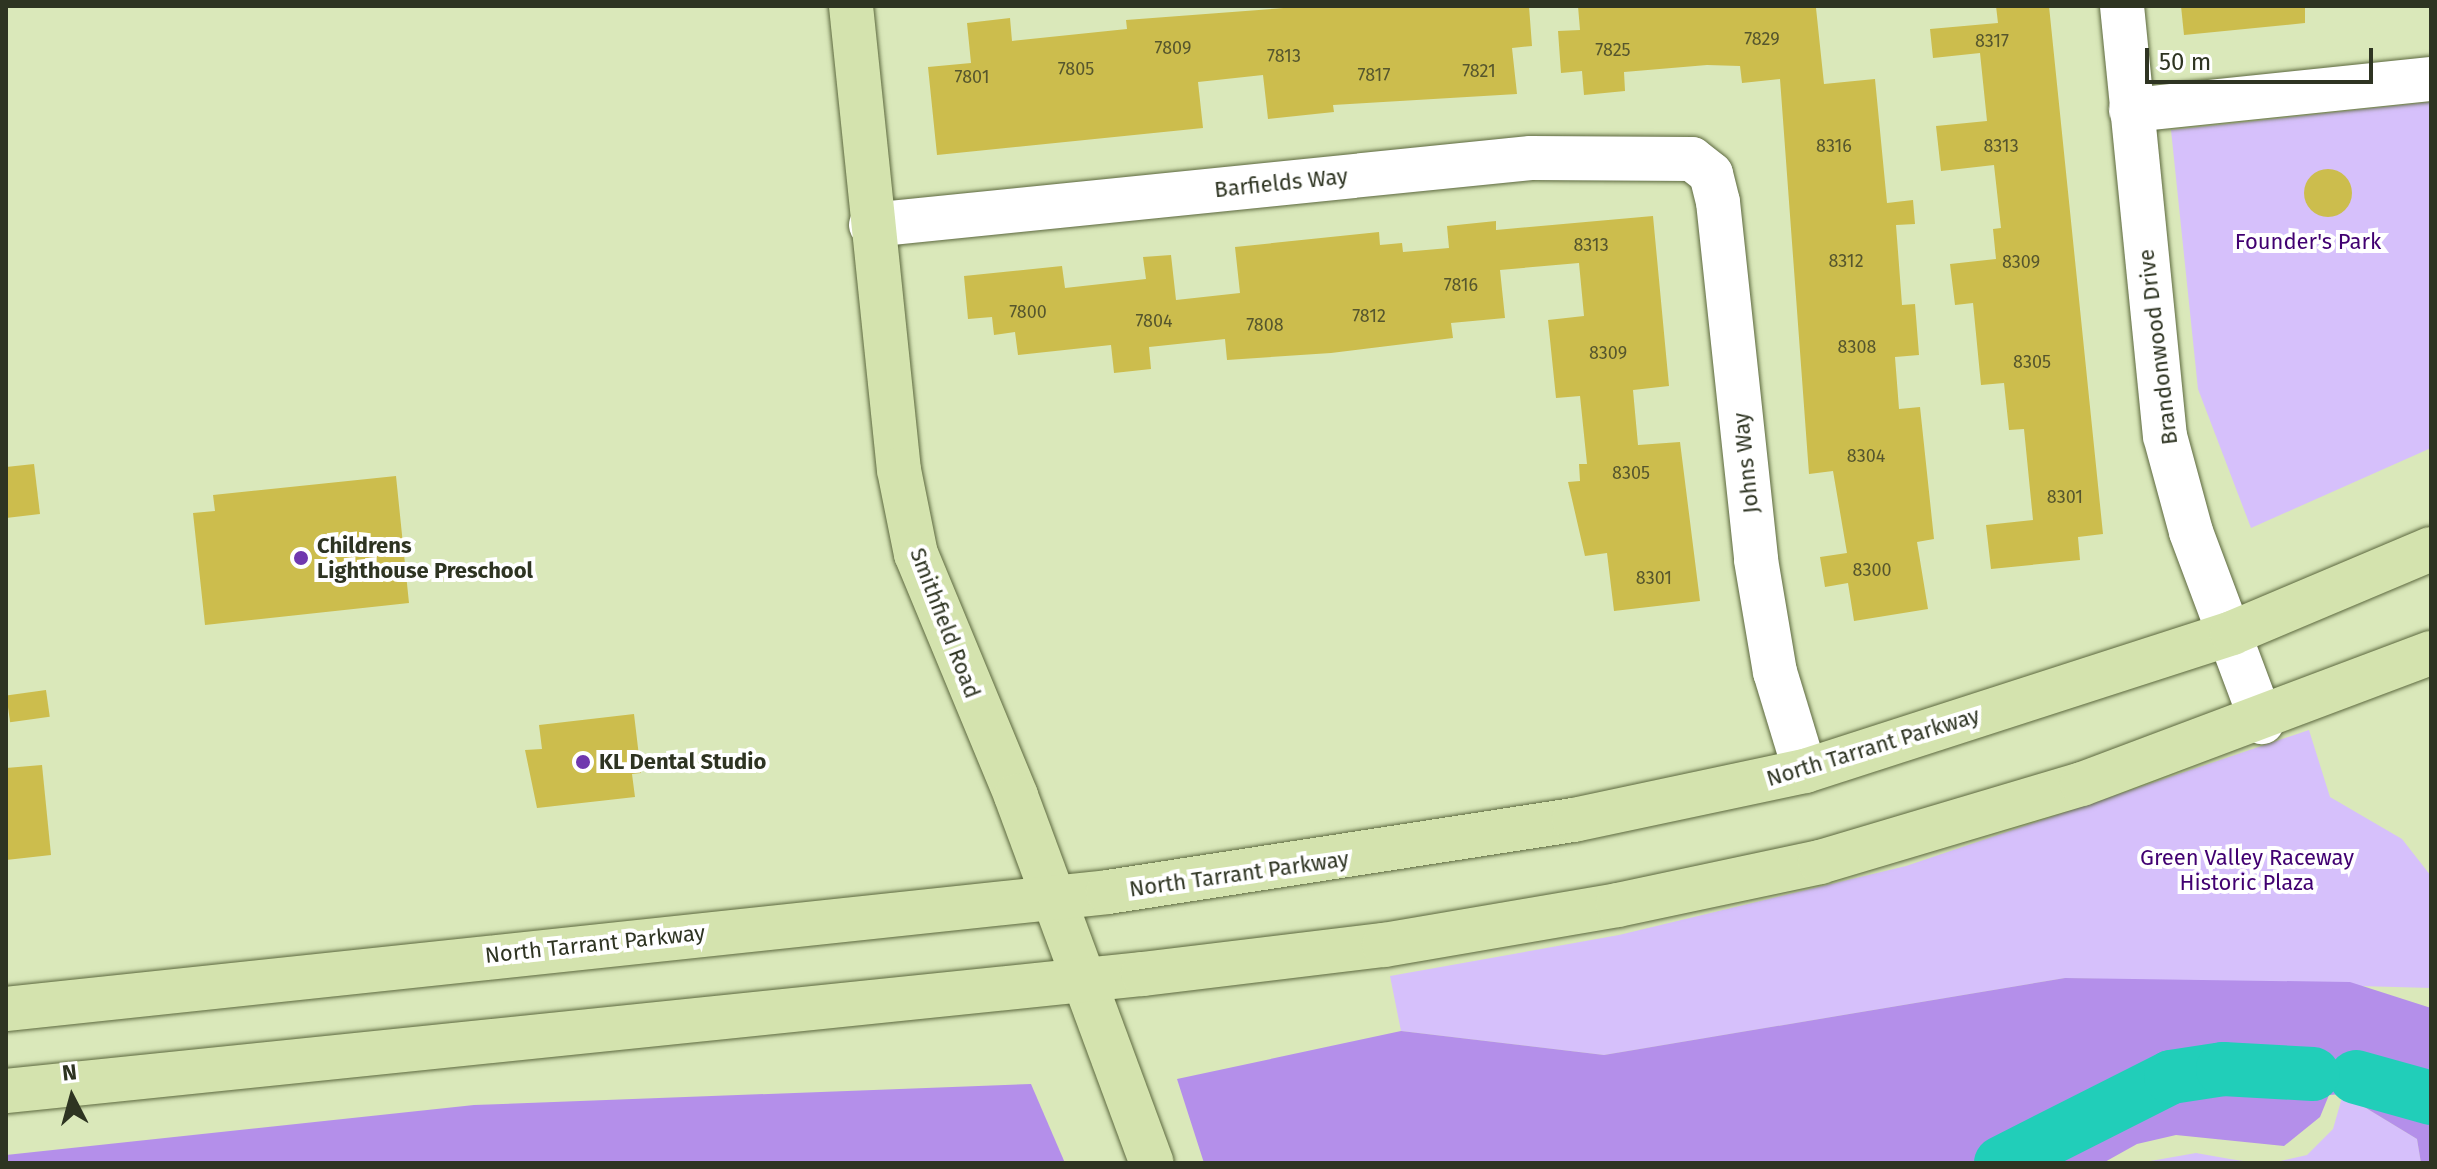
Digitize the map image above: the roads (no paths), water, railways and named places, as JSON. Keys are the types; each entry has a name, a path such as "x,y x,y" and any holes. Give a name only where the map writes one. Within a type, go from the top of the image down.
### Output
{"main road":[{"name":"Smithfield Road","path":"851,6 871,225 916,554 1055,898 1152,1163"},
{"name":"North Tarrant Parkway","path":"6,1009 1055,898 1357,859 1805,771 2232,633 2431,549"},
{"path":"6,1091 1084,980 1384,945 1716,886 2082,784 2262,722 2431,653"}],"street":[{"name":"Brandonwood Drive","path":"2122,6 2165,436 2191,532 2232,633 2262,722"},
{"path":"2131,110 2431,79"},
{"name":"Barfields Way","path":"871,225 1531,158 1692,159"},
{"name":"Johns Way","path":"1692,159 1711,174 1718,202 1756,560 1775,672 1805,771"}],"waterway":[{"path":"2001,1163 2171,1077 2223,1069 2313,1074"},
{"path":"2356,1077 2431,1098"}],"place":[{"name":"Childrens Lighthouse Preschool","path":"301,558"},
{"name":"KL Dental Studio","path":"583,762"}],"park label":[{"name":"Founder's Park","path":"2308,242"},
{"name":"Green Valley Raceway Historic Plaza","path":"2247,870"}]}
